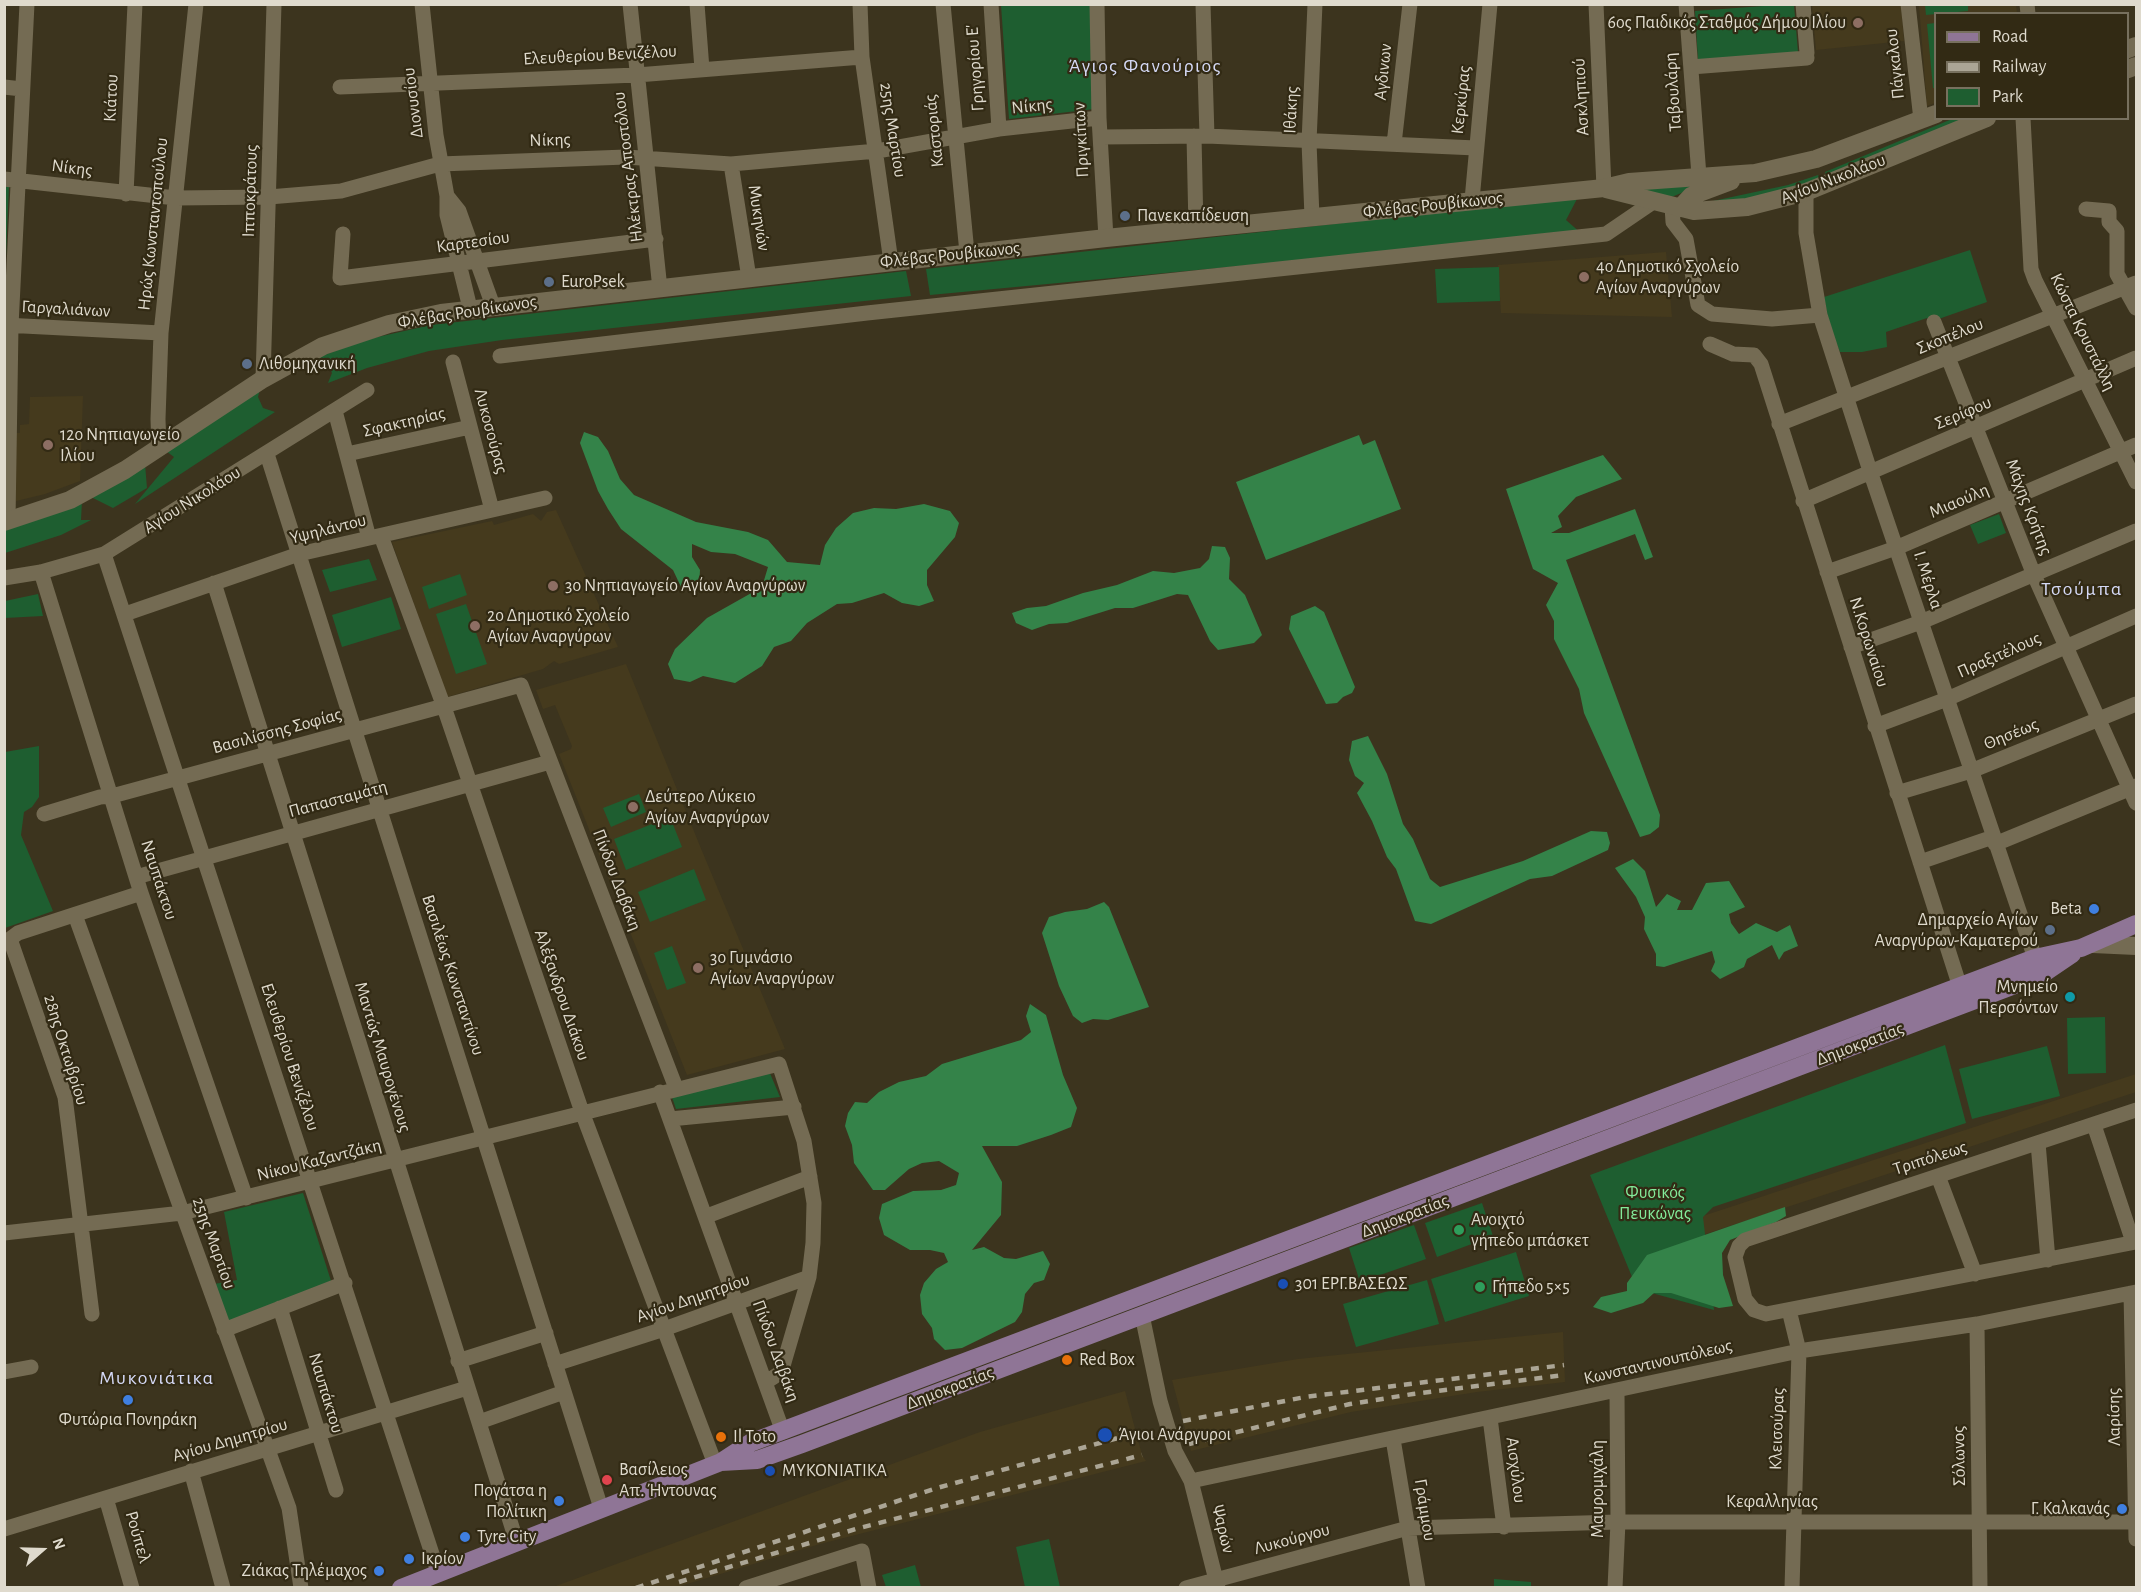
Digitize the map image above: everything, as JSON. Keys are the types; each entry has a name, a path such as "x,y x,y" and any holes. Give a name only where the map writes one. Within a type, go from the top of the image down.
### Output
{"main road":[{"path":"2087,946 2136,924"},
{"name":"Δημοκρατίας","path":"718,1463 757,1460 1142,1315 2087,946"},
{"name":"Δημοκρατίας","path":"408,1584 437,1580 482,1557 718,1463 750,1443 1960,987 2038,967"}],"street":[{"path":"6,521 11,179 22,89 27,4"},
{"name":"Κιάτου","path":"126,194 135,4"},
{"name":"Ηρώς Κωνσταντοπούλου","path":"159,448 161,333 196,4"},
{"name":"Ιπποκράτους","path":"263,379 274,4"},
{"name":"Διονυσίου","path":"422,4 429,82 440,164 447,196 447,215 470,308"},
{"name":"Ηλέκτρας Αποστόλου","path":"630,4 660,289"},
{"path":"697,4 702,69"},
{"name":"25ης Μαρτίου","path":"860,4 862,57 891,262"},
{"name":"Καστοριάς","path":"943,4 954,138 967,253"},
{"name":"Γρηγορίου Ε'","path":"991,4 999,129"},
{"name":"Πριγκίπων","path":"1097,4 1099,118 1106,238"},
{"path":"1196,229 1201,136 1203,4"},
{"name":"Ιθάκης","path":"1312,217 1309,142 1316,4"},
{"name":"Αγδινων","path":"1394,144 1410,4"},
{"name":"Κερκύρας","path":"1472,200 1490,4"},
{"name":"Ασκληπιού","path":"1596,4 1604,188"},
{"name":"Ταβουλάρη","path":"1686,4 1699,176"},
{"path":"1691,67 1807,56 1803,4"},
{"name":"Πάγκαλου","path":"1908,4 1928,117"},
{"name":"Ελευθερίου Βενιζέλου","path":"340,87 637,75 862,57"},
{"path":"4,87 22,89"},
{"name":"Φλέβας Ρουβίκωνος","path":"6,521 70,500 159,448 263,379 323,346 363,332 470,308 660,289 1106,238 1604,188 1629,182 1755,173 1816,159 1928,117"},
{"name":"Νίκης","path":"11,179 176,198 269,197 341,191 440,164 626,157 731,164 877,151 999,129 1099,118"},
{"name":"Αγίου Νικολάου","path":"1604,188 1694,211 1731,209 1806,192 1982,120"},
{"name":"Κώστα Κρυστάλλη","path":"2023,120 2031,268 2051,316 2136,482"},
{"path":"1101,137 1201,136 1476,148"},
{"name":"Μυκηνών","path":"731,164 749,278"},
{"path":"1755,173 1692,196 1676,207 1672,222 1686,239 1698,305 1712,314 1772,319 1820,315"},
{"name":"Ι. Μέρλα","path":"1806,192 1803,208 1820,315 1871,474 2038,967"},
{"name":"Διονυσίου","path":"447,196 459,211 493,306"},
{"path":"500,356 867,313 1606,234 1653,202"},
{"path":"2086,210 2109,211 2109,222 2117,231 2117,274 2130,286 2136,308"},
{"name":"Καρτεσίου","path":"343,234 340,278 458,265 656,238"},
{"name":"Σκοπέλου","path":"1779,424 2130,286"},
{"name":"Μάχης Κρήτης","path":"1934,322 2034,575 2065,647 2134,793"},
{"name":"Γαργαλιάνων","path":"8,326 161,333"},
{"name":"Ν.Κορωναίου","path":"1710,344 1726,352 1748,354 1757,358 1960,987"},
{"name":"Σερίφου","path":"1803,501 1871,474 2136,358"},
{"name":"Λυκοσούρας","path":"453,362 492,510"},
{"name":"Αγίου Νικολάου","path":"4,578 41,572 104,554 367,390"},
{"name":"Αλέξανδρου Διάκου","path":"335,411 375,537 444,707 582,1112 664,1329 718,1463"},
{"name":"Σφακτηρίας","path":"347,454 470,427"},
{"name":"Μιαούλη","path":"1827,572 1896,548 2136,445"},
{"name":"Βασιλέως Κωνσταντίνου","path":"267,454 601,1508"},
{"name":"Υψηλάντου","path":"125,614 299,555 544,498"},
{"path":"1851,647 1921,622 2136,531"},
{"name":"Ελευθερίου Βενιζέλου","path":"104,554 345,1283 437,1580"},
{"name":"Ναυπάκτου","path":"41,572 141,893 246,1198"},
{"name":"Μαντώς Μαυρογένους","path":"214,583 517,1543"},
{"name":"Πραξιτέλους","path":"1875,726 1947,699 2136,616"},
{"name":"Βασιλίσσης Σοφίας","path":"44,814 521,685"},
{"name":"Πίνδου Δαβάκη","path":"521,685 676,1088"},
{"name":"Θησέως","path":"1897,793 1971,771 2136,704"},
{"name":"Παπασταμάτη","path":"136,877 550,762"},
{"path":"1920,862 2134,793"},
{"name":"28ης Οκτωβρίου","path":"92,1314 65,1097 10,939 18,933 141,893"},
{"name":"25ης Μαρτίου","path":"75,915 289,1508 301,1587"},
{"name":"Δημοκρατίας","path":"2087,946 2136,946"},
{"name":"Νίκου Καζαντζάκη","path":"5,1233 182,1213 779,1064 794,1107"},
{"name":"Πίνδου Δαβάκη","path":"660,1092 707,1216 783,1432"},
{"path":"670,1119 794,1107 814,1203 809,1277 783,1366 780,1373 766,1382"},
{"name":"Τριπόλεως","path":"1790,1310 1766,1314 1754,1310 1745,1299 1735,1257 1738,1246 1745,1239 2136,1110"},
{"path":"1790,1310 2135,1242 2094,1125"},
{"path":"2038,1143 2048,1260"},
{"path":"707,1216 810,1176"},
{"path":"1938,1176 1976,1274"},
{"name":"Αγίου Δημητρίου","path":"555,1364 738,1304 809,1277"},
{"path":"225,1330 345,1283"},
{"name":"Κωνσταντινουπόλεως","path":"1191,1481 1617,1392 1799,1351 1977,1324 2134,1292"},
{"name":"Λαρίσης","path":"2134,1292 2136,1539"},
{"name":"Ναυπάκτου","path":"280,1308 336,1490"},
{"name":"Κλεισούρας","path":"1790,1310 1799,1351 1792,1587"},
{"name":"Ψαρών","path":"1142,1315 1150,1347 1152,1369 1172,1441 1191,1481 1217,1584"},
{"name":"Σόλωνος","path":"1977,1324 1980,1587"},
{"path":"458,1361 546,1333"},
{"path":"4,1372 31,1367"},
{"name":"Αγίου Δημητρίου","path":"4,1529 191,1471 267,1451 467,1388"},
{"path":"478,1422 564,1392"},
{"name":"Μαυρομιχάλη","path":"1615,1587 1618,1522 1617,1392"},
{"name":"Αισχύλου","path":"1490,1418 1504,1527"},
{"name":"Γράμμου","path":"1393,1439 1418,1587"},
{"path":"191,1471 223,1587"},
{"name":"Ρούπελ","path":"106,1498 132,1587"},
{"name":"Κεφαλληνίας","path":"1407,1528 1618,1522 2136,1521"},
{"name":"Λυκούργου","path":"1186,1587 1217,1584 1407,1528"},
{"path":"746,1587 862,1551 869,1587"},
{"path":"395,1587 408,1584"}],"shaded area":[{"name":"6ος Παιδικός Σταθμός Δήμου Ιλίου","path":"1812,5 1901,5 1904,41 1816,50"},
{"path":"1919,5 2016,5 2017,12 1934,12 1934,103 1927,106"},
{"name":"4ο Δημοτικό Σχολείο Αγίων Αναργύρων","path":"1666,252 1672,317 1501,313 1498,265"},
{"name":"12ο Νηπιαγωγείο Ιλίου","path":"83,396 80,481 45,494 16,501 16,433 20,433 20,425 29,424 30,397"},
{"name":"2ο Δημοτικό Σχολείο Αγίων Αναργύρων","path":"556,510 618,647 559,664 554,661 543,669 447,697 392,542 492,521 494,525 533,514 541,521 547,512"},
{"path":"626,664 785,1049 687,1075 559,754 571,749 572,746 555,705 543,709 536,690"},
{"path":"2136,1074 2136,1092 1660,1249 1654,1232"},
{"path":"1563,1332 1565,1382 1477,1392 1351,1412 1191,1451 1172,1380 1298,1359"},
{"path":"1125,1391 1142,1455 1146,1461 820,1544 677,1587 553,1587 980,1432"}],"green space":[{"path":"1001,5 1092,5 1094,109 1009,119"},
{"path":"1794,5 1798,52 1698,60 1695,11"},
{"path":"1925,5 1968,5 1968,11 1934,12 1934,14 1926,15"},
{"path":"1934,23 1934,88 1933,88 1927,24"},
{"path":"1950,120 1973,120 1827,178 1825,172"},
{"path":"1818,175 1821,180 1730,206 1713,201 1788,185"},
{"path":"1701,185 1669,198 1641,189"},
{"path":"5,186 9,186 5,278"},
{"path":"1578,197 1566,220 1582,234 930,295 926,269"},
{"path":"1970,250 1987,302 1930,322 1927,318 1886,332 1887,347 1862,352 1840,352 1829,325 1824,297"},
{"path":"1499,267 1500,301 1437,303 1435,269"},
{"path":"906,271 911,296 502,340 429,351 367,368 328,383 332,373 327,362 317,358 360,341 431,325"},
{"path":"261,386 258,397 263,408 275,412 135,504 174,457 166,451"},
{"path":"584,432 598,437 608,451 620,479 634,495 696,522 748,532 768,540 787,562 820,565 825,545 836,528 853,513 874,508 896,509 924,504 950,511 959,523 955,537 927,570 927,585 934,601 919,606 902,603 884,593 852,603 837,604 807,623 791,641 774,647 762,666 735,683 703,676 690,682 674,679 668,664 675,649 707,618 762,587 768,567 735,554 711,552 692,544 692,557 700,570 699,587 692,590 681,587 673,570 621,529 608,509 598,491 580,443"},
{"path":"1359,435 1363,445 1375,440 1401,509 1266,560 1236,482"},
{"path":"1603,455 1622,479 1576,497 1558,516 1562,527 1551,533 1569,533 1635,509 1653,557 1645,560 1635,534 1566,560 1660,815 1659,827 1650,834 1640,837 1584,713 1579,689 1554,639 1554,621 1546,605 1558,583 1533,569 1506,489"},
{"path":"145,464 147,488 113,508 87,495"},
{"path":"82,500 81,520 91,520 61,535 5,553 5,529"},
{"path":"1999,514 2006,533 1978,544 1970,525"},
{"path":"1212,546 1225,547 1230,558 1229,579 1245,595 1262,635 1254,643 1218,650 1210,641 1188,595 1177,594 1133,608 1115,608 1067,623 1049,624 1032,630 1016,623 1012,613 1027,608 1046,606 1083,593 1117,585 1153,571 1174,573 1200,568 1209,559"},
{"path":"369,559 377,580 330,592 322,570"},
{"path":"460,574 467,595 429,609 422,587"},
{"path":"38,594 43,616 5,618 5,601"},
{"path":"391,597 401,629 342,647 332,615"},
{"path":"466,604 487,664 456,674 436,614"},
{"path":"1315,606 1324,612 1355,687 1352,693 1337,703 1326,704 1289,629 1291,616"},
{"path":"1368,736 1387,774 1403,824 1413,839 1430,879 1440,887 1523,861 1591,831 1607,832 1610,843 1608,850 1552,876 1530,879 1431,924 1415,921 1396,869 1387,857 1357,793 1364,783 1355,776 1349,760 1352,741"},
{"path":"39,746 39,797 32,807 24,812 21,835 53,911 5,928 5,752"},
{"path":"639,794 646,812 611,827 603,808"},
{"path":"670,817 682,847 626,870 614,839"},
{"path":"1633,859 1645,871 1656,907 1667,894 1681,901 1677,910 1692,910 1706,883 1729,881 1745,907 1729,914 1731,923 1739,934 1756,923 1777,932 1790,925 1798,946 1784,952 1779,960 1772,945 1747,959 1744,967 1720,979 1711,971 1715,962 1712,951 1664,967 1656,966 1656,954 1644,929 1645,917 1636,897 1615,868"},
{"path":"694,869 706,900 650,922 638,892"},
{"path":"1104,902 1109,907 1149,1007 1108,1020 1093,1019 1082,1023 1073,1016 1059,986 1042,933 1049,917 1087,909"},
{"path":"672,946 686,983 667,990 654,953"},
{"path":"1030,1004 1046,1015 1063,1075 1077,1108 1071,1127 1051,1135 1017,1146 982,1146 1002,1182 1001,1215 972,1250 984,1247 1004,1258 1016,1259 1043,1251 1050,1264 1044,1280 1034,1283 1025,1294 1022,1312 1015,1322 962,1348 945,1350 934,1339 932,1328 922,1314 920,1295 924,1283 936,1269 948,1262 944,1253 910,1250 884,1235 879,1218 882,1204 913,1191 941,1190 956,1185 959,1173 939,1161 922,1163 909,1169 885,1190 873,1190 854,1163 852,1145 845,1126 848,1113 855,1102 867,1103 879,1092 899,1082 926,1076 942,1064 1021,1040 1031,1032 1026,1016"},
{"path":"2105,1017 2106,1073 2068,1074 2067,1018"},
{"name":"Φυσικός Πευκώνας","path":"1945,1045 1966,1123 1713,1207 1703,1217 1714,1310 1637,1289 1590,1175"},
{"path":"2047,1046 2060,1096 1972,1119 1959,1069"},
{"path":"769,1071 780,1097 676,1109 672,1097"},
{"path":"303,1193 332,1284 229,1324 214,1284 237,1280 224,1212"},
{"name":"Ανοιχτό γήπεδο μπάσκετ","path":"1482,1203 1493,1236 1437,1257 1425,1223"},
{"path":"1785,1207 1786,1216 1730,1240 1722,1253 1723,1275 1733,1306 1719,1308 1671,1293 1654,1293 1643,1303 1611,1313 1593,1307 1601,1297 1627,1291 1627,1283 1647,1255"},
{"path":"1414,1225 1426,1259 1360,1282 1349,1248"},
{"name":"Γήπεδο 5×5","path":"1516,1252 1529,1296 1445,1322 1431,1279"},
{"path":"1427,1280 1439,1324 1356,1347 1343,1304"},
{"path":"1049,1539 1060,1587 1025,1587 1016,1547"},
{"path":"915,1565 921,1587 886,1587 882,1575"},
{"path":"1494,1579 1531,1582 1531,1587 1494,1587"}],"railway":[{"path":"1183,1421 1305,1397 1564,1365"},
{"path":"1189,1444 1350,1404 1565,1375"},
{"path":"636,1588 937,1488 1136,1433"},
{"path":"679,1582 856,1529 1142,1455"}],"place":[{"name":"6ος Παιδικός Σταθμός Δήμου Ιλίου","path":"1858,23"},
{"name":"Πανεκαπίδευση","path":"1125,216"},
{"name":"4ο Δημοτικό Σχολείο Αγίων Αναργύρων","path":"1584,277"},
{"name":"EuroPsek","path":"549,282"},
{"name":"Λιθομηχανική","path":"247,364"},
{"name":"12ο Νηπιαγωγείο Ιλίου","path":"48,445"},
{"name":"3ο Νηπιαγωγείο Αγίων Αναργύρων","path":"553,586"},
{"name":"2ο Δημοτικό Σχολείο Αγίων Αναργύρων","path":"475,626"},
{"name":"Δεύτερο Λύκειο Αγίων Αναργύρων","path":"633,807"},
{"name":"Beta","path":"2094,909"},
{"name":"Δημαρχείο Αγίων Αναργύρων-Καματερού","path":"2050,930"},
{"name":"3ο Γυμνάσιο Αγίων Αναργύρων","path":"698,968"},
{"name":"Μνημείο Περσόντων","path":"2070,997"},
{"name":"Ανοιχτό γήπεδο μπάσκετ","path":"1459,1230"},
{"name":"301 ΕΡΓ.ΒΑΣΕΩΣ","path":"1283,1284"},
{"name":"Γήπεδο 5×5","path":"1480,1287"},
{"name":"Red Box","path":"1067,1360"},
{"name":"Φυτώρια Πονηράκη","path":"128,1400"},
{"name":"Άγιοι Ανάργυροι","path":"1105,1435"},
{"name":"Il Toto","path":"721,1437"},
{"name":"ΜΥΚΟΝΙΑΤΙΚΑ","path":"770,1471"},
{"name":"Βασίλειος Απ. Ήντουνας","path":"607,1480"},
{"name":"Πογάτσα η Πολίτικη","path":"559,1501"},
{"name":"Γ. Καλκανάς","path":"2122,1509"},
{"name":"Tyre City","path":"465,1537"},
{"name":"Ικρίον","path":"409,1559"},
{"name":"Ζιάκας Τηλέμαχος","path":"379,1571"}],"district":[{"name":"Άγιος Φανούριος","path":"1145,66"},
{"name":"Τσούμπα","path":"2082,589"},
{"name":"Μυκονιάτικα","path":"157,1378"}]}
